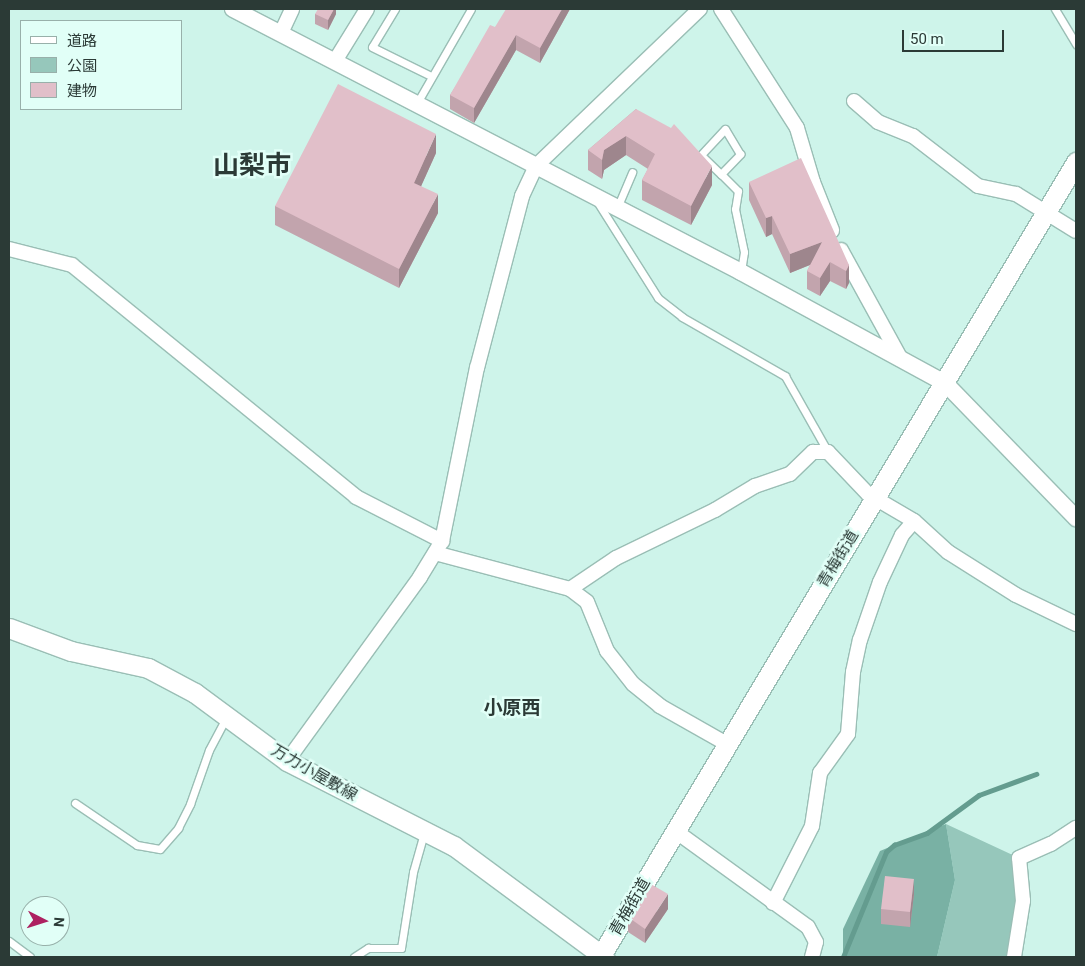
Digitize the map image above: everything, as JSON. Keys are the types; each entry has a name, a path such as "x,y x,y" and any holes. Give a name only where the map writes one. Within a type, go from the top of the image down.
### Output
{"main road":[{"name":"青梅街道","path":"602,957 674,830 874,499 946,384 1076,162"},
{"name":"万力小屋敷線","path":"9,628 71,651 148,668 195,693 287,761 351,796 425,830 494,874 602,957"}],"street":[{"path":"233,9 741,272 946,384 1076,518"},
{"path":"281,33 292,9"},
{"path":"335,61 367,9"},
{"path":"287,761 439,547 477,368 522,196 536,166 700,9"},
{"path":"721,9 797,128 813,182 844,257 901,359"},
{"path":"854,101 878,122 913,136 978,186 1016,194 1076,231"},
{"path":"9,248 58,260 80,270 356,497 439,547 570,589 587,602 607,651 633,684 660,706 727,744"},
{"path":"570,589 616,558 716,510 755,486 790,474 813,452 828,452 874,499 914,521 948,552 1016,596 1076,624"},
{"path":"773,903 812,826 820,773 848,734 853,672 860,640 880,582 902,535 914,521"},
{"path":"1014,957 1023,900 1019,858 1051,844 1076,828"},
{"path":"674,830 808,927 816,942 812,957"}],"lane":[{"path":"395,9 372,47 432,76"},
{"path":"417,103 471,9"},
{"path":"1055,9 1076,44"},
{"path":"721,174 740,154 725,129 701,155 721,174 738,190 735,209 744,252 741,272"},
{"path":"617,208 632,172"},
{"path":"594,196 658,298 682,317 785,376 828,452"},
{"path":"75,803 137,845 160,850 178,828 190,804 209,750 227,717"},
{"path":"354,957 368,948 401,948 413,872 425,830"},
{"path":"9,941 30,957"}],"green space":[{"path":"946,824 1019,858 1014,957 937,957 955,880"},
{"path":"946,824 955,880 937,957 843,957 843,929 880,851"}],"building":[{"path":"318,9 334,9 328,20 315,14"},
{"path":"506,9 562,9 540,48 516,35 474,108 450,95 490,25 495,27"},
{"path":"338,84 436,134 414,183 438,194 399,269 275,206"},
{"path":"636,109 671,128 674,124 712,166 691,206 642,180 655,154 626,136 604,150 602,160 588,150"},
{"path":"801,158 849,265 846,271 830,262 820,278 807,271 822,242 790,254 772,216 766,218 749,182"},
{"path":"885,876 914,879 910,912 881,909"},
{"path":"649,883 668,894 645,929 628,917"}],"waterway":[{"path":"843,957 886,852 894,845 927,833 979,795 1036,774"}],"district":[{"name":"山梨市","path":"252,166"},
{"name":"小原西","path":"512,708"}]}
